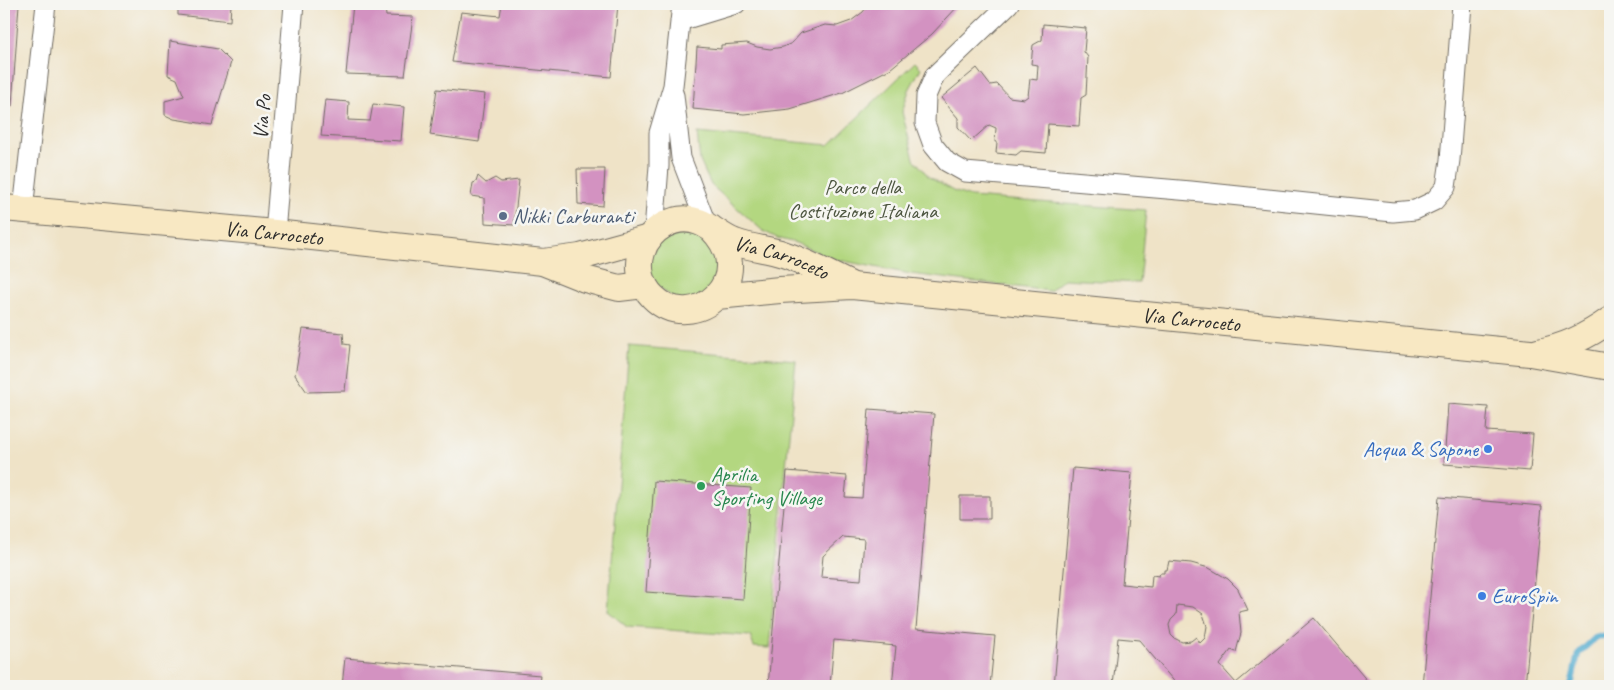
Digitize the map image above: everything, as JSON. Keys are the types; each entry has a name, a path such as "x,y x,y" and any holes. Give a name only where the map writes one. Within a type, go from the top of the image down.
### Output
{"street":[{"path":"14,209 46,4"},
{"name":"Via Po","path":"275,234 294,4"},
{"path":"644,284 640,274 640,264 644,246 652,234 659,166 659,133 673,86 681,12 736,4"},
{"path":"1009,4 935,75 926,96 925,123 933,145 947,162 965,172 1191,191 1393,212 1415,210 1434,201 1446,187 1450,160 1462,4"},
{"path":"673,86 681,158 709,227"},
{"name":"Via Carroceto","path":"14,209 543,262 580,257 652,234 671,222 682,220 697,221 734,242 784,254 852,286"},
{"name":"Via Carroceto","path":"543,262 585,279 618,288 644,284 653,297 660,302 679,309 690,310 704,306 717,296 727,282 730,265 727,248 720,236 709,227"},
{"name":"Via Carroceto","path":"717,296 852,286 1530,353 1610,367"},
{"name":"Via Carroceto","path":"1530,353 1554,349 1579,340 1610,320"}],"green space":[{"name":"Parco della Costituzione Italiana","path":"915,62 921,68 909,90 902,112 914,159 929,177 953,191 971,197 1146,210 1139,283 1064,279 1050,291 911,274 833,259 763,231 711,185 700,161 697,133 829,145"},
{"path":"697,221 730,265 690,310 641,274 644,246"},
{"name":"Aprilia Sporting Village","path":"629,346 796,360 769,648 754,647 750,636 627,627 608,611"}],"building":[{"path":"4,4 19,4 12,106 4,105"},
{"path":"178,4 231,4 230,21 178,15"},
{"path":"353,4 385,7 386,16 413,17 405,76 346,74"},
{"path":"502,4 618,4 611,77 452,62 461,12 500,16"},
{"path":"869,4 960,4 932,34 890,69 842,93 790,109 744,114 693,109 697,47 721,49 721,45 747,43 770,49 783,47 792,43 801,33 825,25 837,26 851,21 863,12"},
{"path":"1043,24 1086,28 1084,52 1088,57 1086,95 1081,98 1079,126 1048,124 1046,153 1021,151 1016,155 996,153 996,128 989,125 971,141 958,127 958,118 941,98 977,68 990,85 997,84 1009,97 1024,99 1028,96 1030,79 1037,80 1038,65 1031,64 1033,45 1042,40"},
{"path":"170,41 218,49 231,62 212,125 174,119 165,115 165,101 184,96 177,79 168,75"},
{"path":"437,89 485,94 479,142 430,135"},
{"path":"325,100 349,102 348,120 370,121 373,104 404,107 401,141 321,136"},
{"path":"577,169 605,169 603,206 578,204"},
{"path":"478,176 486,183 495,178 501,182 519,180 514,225 485,223 484,198 471,196 473,183 476,182"},
{"path":"303,329 343,333 344,344 350,345 345,391 307,392 295,375"},
{"name":"Acqua & Sapone","path":"1448,404 1488,407 1486,431 1533,434 1530,471 1444,464"},
{"path":"869,409 934,414 916,629 995,636 990,686 892,686 896,646 834,640 830,686 768,686 787,471 847,476 845,497 862,498","holes":["843,537 864,539 861,580 821,577 823,556"]},
{"path":"1073,468 1132,473 1122,584 1151,587 1152,575 1159,576 1160,573 1164,573 1164,570 1167,570 1169,561 1191,563 1209,568 1228,579 1238,589 1248,610 1239,612 1241,633 1236,652 1231,650 1220,665 1236,683 1314,618 1369,683 1365,686 1178,686 1139,640 1118,638 1113,686 1054,686","holes":["1177,605 1193,607 1203,614 1207,626 1205,638 1200,643 1196,637 1191,641 1182,642 1171,635 1169,625 1176,615"]},
{"path":"654,481 751,488 743,599 646,592"},
{"path":"960,496 990,496 990,519 960,519"},
{"name":"EuroSpin","path":"1439,497 1542,506 1525,686 1422,686"},
{"path":"345,658 540,675 539,686 342,686"}],"waterway":[{"path":"1571,686 1578,654 1595,638 1610,634"}],"place":[{"name":"Nikki Carburanti","path":"503,216"},
{"name":"Acqua & Sapone","path":"1488,449"},
{"name":"Aprilia Sporting Village","path":"701,486"},
{"name":"EuroSpin","path":"1482,596"}]}
